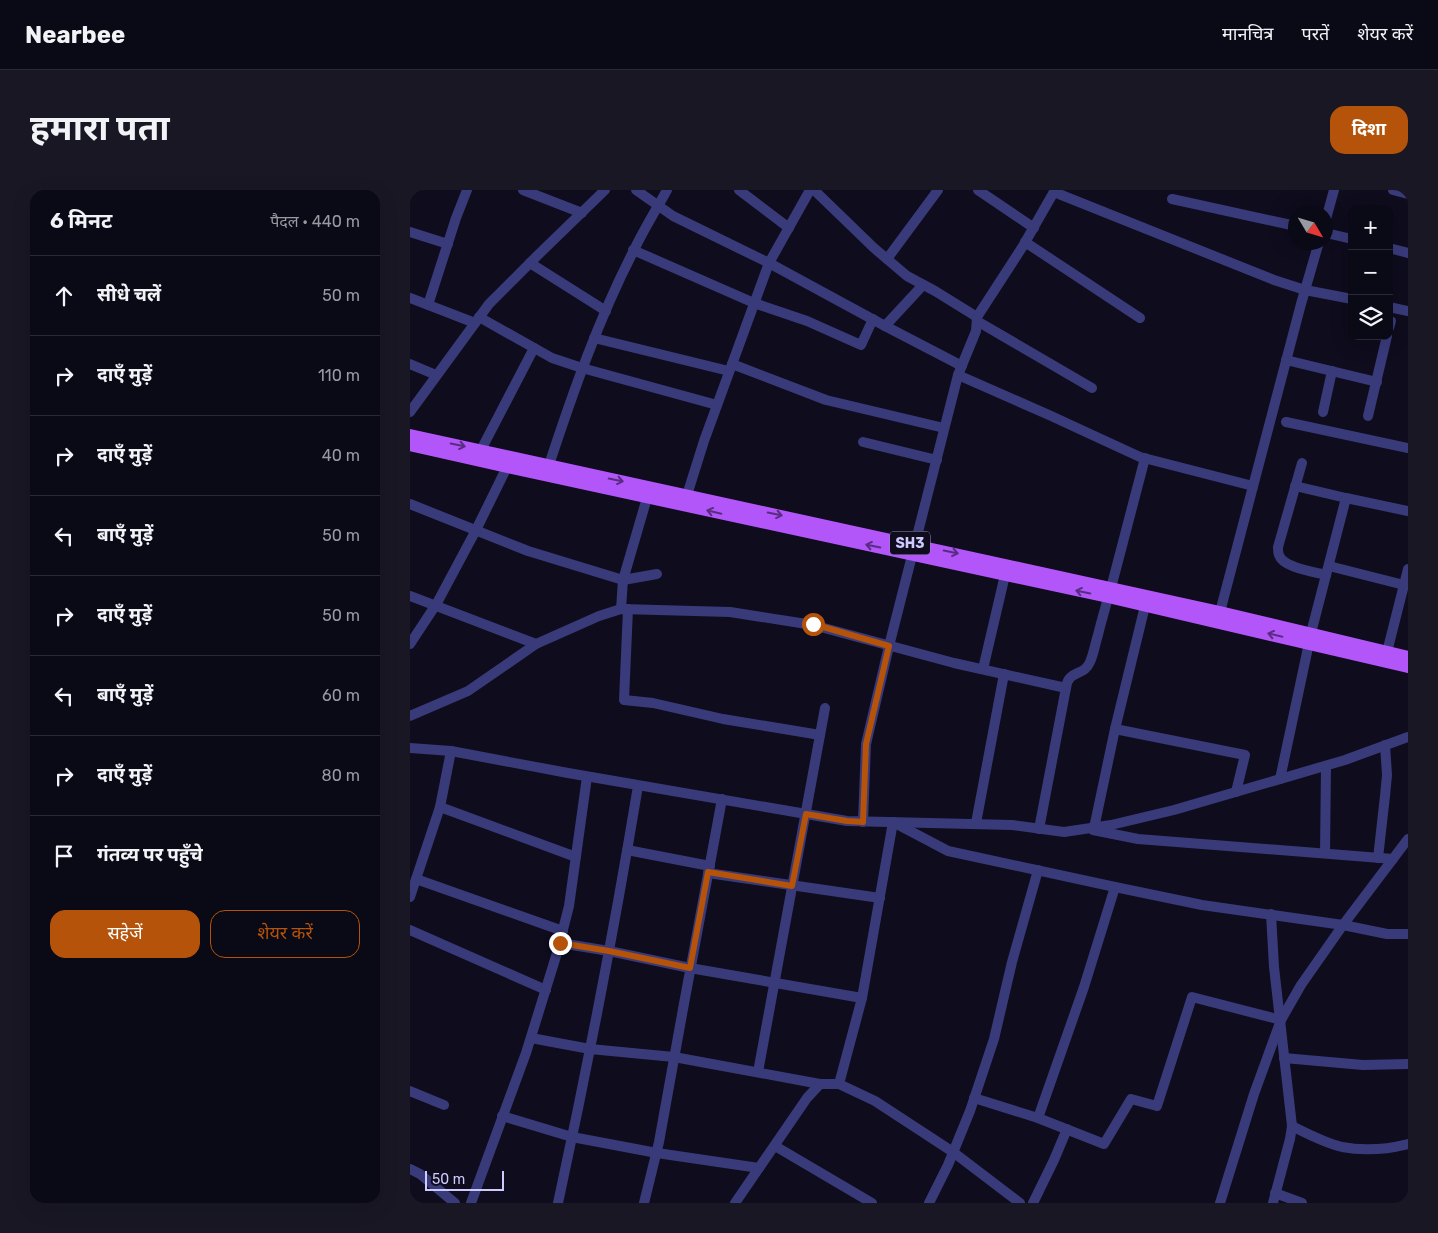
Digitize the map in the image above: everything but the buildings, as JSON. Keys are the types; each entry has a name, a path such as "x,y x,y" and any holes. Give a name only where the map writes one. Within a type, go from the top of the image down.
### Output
{"main road":[{"name":"SH3","path":"410,435 549,465 648,492 687,495 913,550 1005,575 1220,612 1408,667"},
{"name":"SH3","path":"410,445 507,467 648,492 913,550 1109,593 1145,606 1408,657"}],"street":[{"path":"428,306 468,190"},
{"path":"523,190 582,213"},
{"path":"410,412 489,304 605,190"},
{"path":"636,190 673,216 769,263 873,319 960,370 1145,458 1253,486"},
{"path":"549,465 567,409 594,338 634,250 667,190"},
{"path":"739,190 789,228"},
{"path":"687,495 704,441 769,263 810,190"},
{"path":"814,190 907,276 969,311 977,319 1092,388"},
{"path":"887,259 938,190"},
{"path":"978,190 1034,228"},
{"path":"1330,205 1334,190"},
{"path":"1393,190 1408,194"},
{"path":"863,822 866,744 913,550 960,370 976,331 977,319 1034,228 1054,191 1274,280 1305,290 1348,298"},
{"path":"1172,199 1288,224"},
{"path":"410,232 448,244"},
{"path":"1333,235 1348,238"},
{"path":"1025,242 1140,318"},
{"path":"1393,249 1408,252"},
{"path":"634,250 754,303 807,321 861,344 873,319"},
{"path":"1220,612 1317,250"},
{"path":"530,262 606,311"},
{"path":"885,326 923,285"},
{"path":"410,298 428,306 477,320 552,358 717,405"},
{"path":"1393,308 1408,311"},
{"path":"594,338 731,368 826,400 944,428"},
{"path":"1368,416 1387,340"},
{"path":"481,450 534,348"},
{"path":"1286,360 1377,382"},
{"path":"410,364 436,375"},
{"path":"1323,412 1332,371"},
{"path":"1286,422 1408,448"},
{"path":"863,442 936,460"},
{"path":"1039,829 1067,681 1071,675 1084,670 1091,661 1145,458"},
{"path":"1302,463 1278,547 1279,556 1284,562 1291,566 1404,585"},
{"path":"410,644 436,605 507,467"},
{"path":"1295,486 1408,511"},
{"path":"648,492 623,580 625,609 624,700 653,703 723,719 820,734"},
{"path":"1280,779 1310,638 1346,498"},
{"path":"410,504 528,551 623,580 657,574"},
{"path":"1387,652 1408,569"},
{"path":"982,669 1005,575"},
{"path":"410,596 536,644"},
{"path":"1090,828 1145,606"},
{"path":"410,716 468,690 536,644 599,616 625,609 730,612 813,624 889,646 1066,688"},
{"path":"976,823 1004,674"},
{"path":"758,1072 825,708"},
{"path":"1115,729 1245,755 1236,792"},
{"path":"410,748 451,751 587,777 847,821 976,823 1012,825 1064,832 1174,810 1326,766 1408,737"},
{"path":"1378,858 1387,775 1386,745"},
{"path":"410,897 440,807 451,751"},
{"path":"1325,853 1326,766"},
{"path":"472,1203 531,1038 560,943 569,906 587,777"},
{"path":"558,1203 609,951 638,786"},
{"path":"644,1203 657,1153 722,799"},
{"path":"440,807 576,856"},
{"path":"893,822 948,851 1202,904 1342,925 1386,934 1408,934"},
{"path":"839,1084 862,998 893,822"},
{"path":"1090,828 1138,839 1393,859"},
{"path":"1220,1203 1254,1094 1281,1020 1301,985 1342,925 1393,859 1404,850 1408,839"},
{"path":"627,850 792,886 880,898"},
{"path":"929,1203 953,1152 994,1039 1012,962 1038,870"},
{"path":"416,879 563,931"},
{"path":"1038,1118 1084,987 1115,887"},
{"path":"1271,914 1274,967 1292,1126 1274,1198 1302,1203"},
{"path":"410,930 546,990"},
{"path":"560,943 862,998"},
{"path":"974,1098 1038,1118 1104,1144 1131,1099 1157,1106 1192,997 1281,1020"},
{"path":"531,1038 590,1049 674,1057 820,1084 839,1084 875,1101 953,1152 1020,1203"},
{"path":"1284,1058 1363,1065 1408,1064"},
{"path":"735,1203 807,1098 820,1084"},
{"path":"410,1091 444,1105"},
{"path":"502,1116 572,1137 657,1153 759,1168"},
{"path":"1292,1126 1316,1138 1342,1147 1363,1149 1396,1147 1408,1144"},
{"path":"1033,1203 1067,1129"},
{"path":"775,1146 872,1203"},
{"path":"410,1169 420,1174 455,1203"}],"route":[{"path":"560,943 690,968 708,872 792,886 806,814 863,822 866,744 889,646 813,624"}]}
